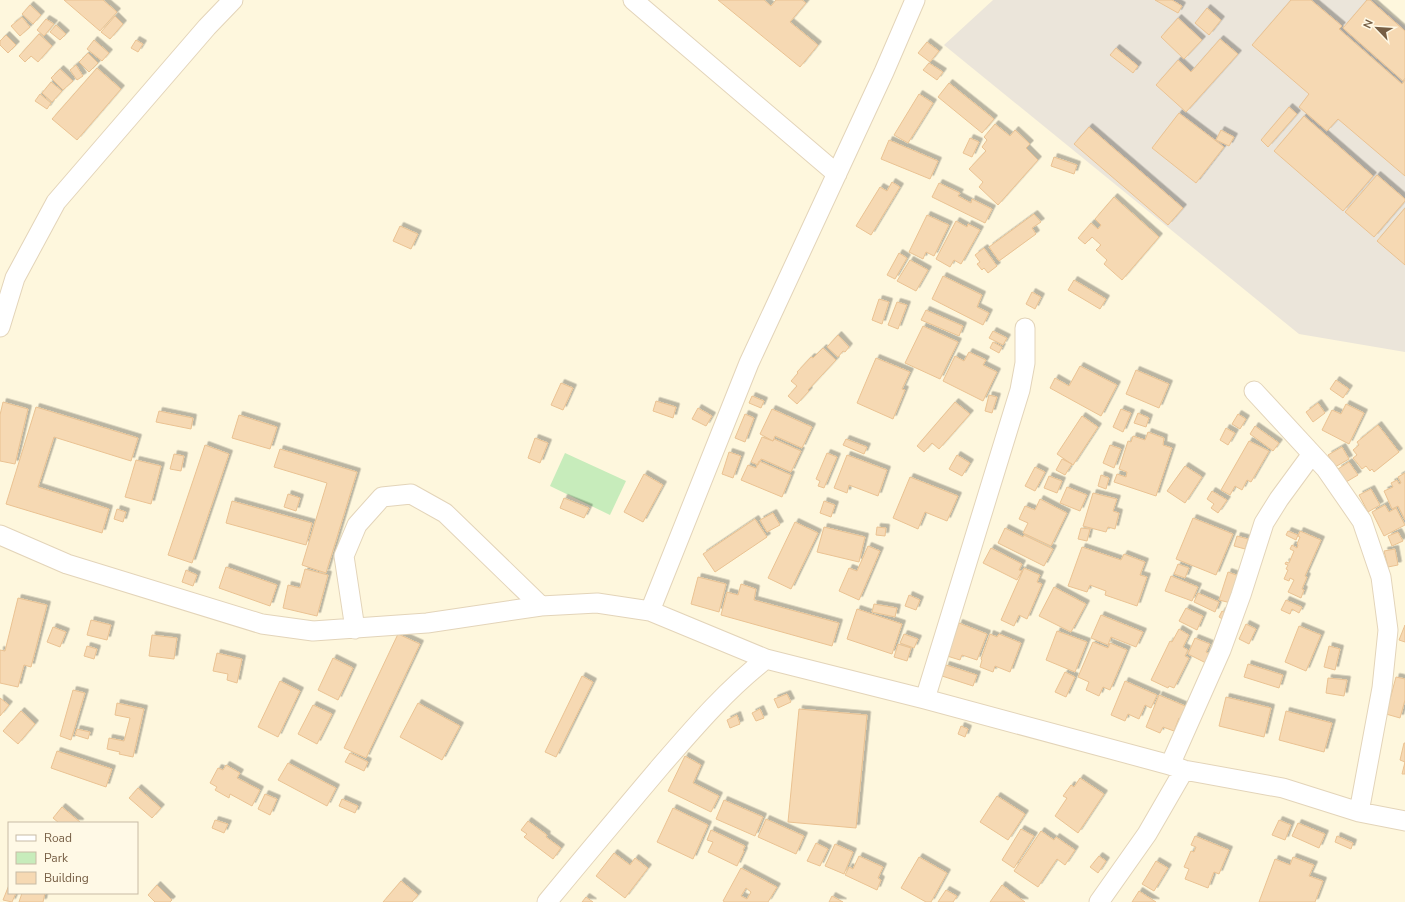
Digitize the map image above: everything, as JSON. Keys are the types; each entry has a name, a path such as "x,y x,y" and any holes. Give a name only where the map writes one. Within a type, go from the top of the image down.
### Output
{"street":[{"path":"0,327 15,278 56,202 232,0"},
{"path":"633,0 837,174"},
{"path":"650,611 749,363 884,72 915,0"},
{"path":"925,699 1020,390 1025,363 1025,328"},
{"path":"1254,390 1326,469 1362,521 1381,577 1388,630 1382,688 1359,812"},
{"path":"1099,902 1146,834 1177,768 1241,595 1264,523 1279,499 1312,454"},
{"path":"355,629 344,556 357,525 382,497 411,494 445,513 541,606"},
{"path":"0,535 67,564 262,624 313,631 427,623 541,606 596,603 650,611 766,659 925,699 1177,768 1284,788 1359,812 1405,821"},
{"path":"547,902 703,718 766,659"}],"shaded area":[{"path":"993,0 1373,0 1405,26 1405,352 1299,334 944,45"}],"green space":[{"path":"565,453 626,481 610,515 550,486"}],"building":[{"path":"64,0 103,0 117,12 100,31"},
{"path":"718,0 764,0 771,6 776,0 802,0 806,3 790,22 818,45 800,67"},
{"path":"1155,0 1172,0 1182,6 1178,13"},
{"path":"1291,0 1311,0 1342,26 1339,29 1402,84 1405,80 1405,176 1338,119 1327,131 1299,107 1309,94 1252,45"},
{"path":"1367,0 1370,0 1405,31 1405,78 1403,81 1343,28"},
{"path":"30,5 41,15 33,24 22,14"},
{"path":"1207,8 1221,20 1209,35 1195,23"},
{"path":"115,16 123,24 110,39 101,32"},
{"path":"22,17 30,27 20,36 11,26"},
{"path":"1178,18 1202,40 1184,59 1161,37"},
{"path":"46,19 54,24 44,36 37,30"},
{"path":"56,25 66,34 60,40 50,32"},
{"path":"39,34 52,46 38,62 31,56 25,62 19,56"},
{"path":"6,35 16,45 8,53 0,45 0,41"},
{"path":"1220,39 1238,54 1186,112 1156,85 1178,60 1191,72"},
{"path":"94,40 109,53 102,61 87,49"},
{"path":"136,40 143,44 138,52 131,48"},
{"path":"927,42 939,51 930,62 918,53"},
{"path":"1116,48 1138,66 1133,73 1110,55"},
{"path":"88,53 98,63 89,72 79,62"},
{"path":"929,63 943,72 937,80 923,70"},
{"path":"76,65 83,76 77,80 70,70"},
{"path":"97,68 121,89 77,140 52,119"},
{"path":"60,69 73,81 63,90 51,78"},
{"path":"51,82 62,91 52,102 42,93"},
{"path":"949,83 994,119 982,133 938,97"},
{"path":"40,94 51,103 47,109 35,101"},
{"path":"919,94 933,103 908,143 894,135"},
{"path":"1289,107 1297,114 1268,147 1261,140"},
{"path":"1179,113 1224,147 1196,183 1152,148"},
{"path":"1304,116 1373,176 1343,211 1274,151"},
{"path":"995,124 1010,136 1015,130 1030,144 1026,148 1038,160 998,205 979,187 983,182 969,169 986,151 982,147 987,140 984,137"},
{"path":"1089,127 1183,208 1168,225 1074,144"},
{"path":"1221,130 1234,137 1229,146 1216,140"},
{"path":"970,138 979,142 972,157 963,153"},
{"path":"889,140 938,161 930,179 881,159"},
{"path":"1054,157 1077,165 1074,174 1051,166"},
{"path":"1377,175 1405,199 1405,201 1374,237 1345,212"},
{"path":"892,182 900,187 871,235 856,226 880,187 887,191"},
{"path":"939,183 960,193 958,196 971,203 972,199 992,209 985,223 932,197"},
{"path":"1114,197 1159,237 1122,280 1104,264 1107,260 1096,250 1101,245 1092,237 1085,244 1078,238 1091,223 1098,229 1101,225 1095,219"},
{"path":"1405,208 1405,265 1377,241"},
{"path":"1034,214 1041,222 1032,228 1036,234 999,261 989,247"},
{"path":"927,215 949,225 934,256 926,252 923,259 909,252"},
{"path":"956,221 967,227 968,224 980,230 961,264 954,260 950,267 936,259"},
{"path":"400,226 418,234 411,249 393,241"},
{"path":"984,248 997,266 988,273 984,268 982,270 977,264 980,262 975,255"},
{"path":"899,253 907,258 895,279 887,275"},
{"path":"910,260 928,270 916,291 897,281"},
{"path":"943,276 982,295 977,307 989,313 983,325 932,299"},
{"path":"1074,280 1106,299 1100,309 1068,290"},
{"path":"1032,292 1041,297 1035,309 1026,304"},
{"path":"879,299 889,302 882,324 872,320"},
{"path":"897,302 907,305 898,329 888,325"},
{"path":"926,310 963,326 959,336 921,320"},
{"path":"923,326 958,342 940,379 905,363"},
{"path":"993,331 1007,338 1003,345 989,338"},
{"path":"838,335 849,347 838,357 827,347"},
{"path":"993,342 1002,347 999,353 990,348"},
{"path":"823,348 836,360 797,404 788,396 797,386 791,381 811,357 813,358"},
{"path":"969,352 986,360 983,365 997,372 983,401 943,381 955,356 964,361"},
{"path":"876,358 910,372 902,389 905,390 893,419 857,403"},
{"path":"1080,366 1117,385 1101,416 1050,388 1055,378 1069,386"},
{"path":"1136,370 1169,384 1159,408 1126,394"},
{"path":"1336,380 1349,389 1343,398 1330,389"},
{"path":"561,383 573,388 563,410 551,405"},
{"path":"989,395 997,397 992,413 985,411"},
{"path":"752,396 764,401 761,408 749,403"},
{"path":"656,401 676,407 673,418 653,411"},
{"path":"3,402 28,409 15,464 0,461 0,415"},
{"path":"955,402 970,414 939,449 932,443 924,452 917,446"},
{"path":"1318,403 1325,413 1313,422 1306,412"},
{"path":"1346,404 1364,413 1349,444 1322,430 1332,410 1341,414"},
{"path":"36,407 138,438 131,461 54,437 38,487 109,509 102,533 6,504"},
{"path":"698,408 712,416 706,426 692,419"},
{"path":"772,409 812,427 802,448 775,436 773,441 760,434"},
{"path":"1121,409 1131,413 1123,432 1113,427"},
{"path":"159,411 193,418 191,429 156,422"},
{"path":"1138,413 1149,418 1146,427 1134,423"},
{"path":"745,414 754,418 745,442 735,438"},
{"path":"1238,414 1246,419 1240,429 1232,424"},
{"path":"239,415 277,427 270,449 232,438"},
{"path":"1082,416 1098,427 1073,465 1057,454"},
{"path":"1378,425 1399,452 1374,472 1372,469 1370,471 1366,466 1362,469 1353,458 1357,455 1353,450 1359,445 1357,442"},
{"path":"1255,426 1279,443 1273,451 1250,434"},
{"path":"1226,428 1235,433 1228,445 1220,440"},
{"path":"1148,432 1164,438 1163,445 1172,448 1156,496 1114,482 1117,474 1126,477 1127,472 1119,469 1128,441 1131,442 1133,436 1145,440"},
{"path":"762,437 773,441 774,439 801,451 791,472 761,459 758,465 751,462"},
{"path":"535,438 548,443 540,463 528,458"},
{"path":"846,439 867,447 864,454 843,445"},
{"path":"1249,441 1269,451 1251,482 1247,480 1242,490 1235,486 1230,495 1221,490"},
{"path":"205,445 229,454 192,563 168,555"},
{"path":"1110,445 1121,449 1114,468 1103,463"},
{"path":"1342,447 1349,459 1335,467 1328,455"},
{"path":"280,449 357,472 326,573 302,565 327,483 274,467"},
{"path":"729,452 741,456 733,478 722,474"},
{"path":"827,453 837,457 824,488 818,486 820,481 816,479"},
{"path":"174,454 184,456 181,471 170,469"},
{"path":"847,455 887,470 878,496 849,485 847,493 834,488"},
{"path":"957,455 970,463 962,476 949,469"},
{"path":"1062,459 1072,464 1065,475 1056,470"},
{"path":"136,460 161,466 151,504 125,497"},
{"path":"759,461 791,475 782,497 741,480 748,465 756,468"},
{"path":"1349,462 1358,475 1346,482 1338,469"},
{"path":"1185,466 1202,477 1185,503 1167,491"},
{"path":"1035,467 1045,472 1035,491 1025,486"},
{"path":"1405,473 1405,520 1398,506 1392,509 1384,491 1393,487 1391,483 1397,480 1399,484 1401,483 1398,477"},
{"path":"644,474 663,485 643,522 624,512"},
{"path":"1101,475 1109,478 1106,489 1098,486"},
{"path":"1049,476 1062,481 1057,493 1044,488"},
{"path":"910,477 958,496 947,521 925,512 918,529 893,518"},
{"path":"1067,487 1087,495 1080,511 1060,503"},
{"path":"1371,489 1380,505 1368,512 1359,495"},
{"path":"1212,491 1227,500 1218,513 1211,508 1214,504 1207,499"},
{"path":"1093,493 1117,499 1113,511 1119,513 1115,529 1108,527 1106,532 1083,526"},
{"path":"288,494 300,498 296,511 284,507"},
{"path":"564,498 589,508 584,518 560,508"},
{"path":"1040,499 1067,513 1051,546 1023,533 1028,523 1019,519 1025,506 1035,510"},
{"path":"232,501 312,523 306,545 226,523"},
{"path":"824,501 835,505 831,517 820,513"},
{"path":"1385,505 1389,512 1396,508 1405,525 1384,536 1372,512"},
{"path":"117,509 126,512 123,522 114,519"},
{"path":"773,513 780,525 767,532 760,520"},
{"path":"1193,518 1233,534 1216,575 1176,559"},
{"path":"755,519 767,537 715,572 703,554"},
{"path":"795,522 818,533 791,589 768,578"},
{"path":"824,527 865,537 859,562 817,552"},
{"path":"877,527 886,528 885,536 876,535"},
{"path":"1005,528 1023,537 1024,535 1053,549 1044,566 998,543"},
{"path":"1081,528 1090,529 1087,541 1078,539"},
{"path":"1288,531 1298,535 1296,540 1286,535"},
{"path":"1300,531 1321,540 1305,576 1307,577 1302,589 1304,590 1301,598 1288,592 1294,580 1290,578 1289,581 1284,579 1288,570 1286,569 1288,565 1285,564 1286,562 1289,563 1294,551 1290,549 1292,545 1297,548"},
{"path":"1398,532 1403,541 1392,546 1388,536"},
{"path":"1237,536 1248,539 1245,549 1234,546"},
{"path":"868,546 880,551 859,600 839,591 849,568 857,571"},
{"path":"1082,547 1121,560 1124,554 1145,562 1140,575 1147,577 1137,606 1105,595 1106,591 1090,585 1087,592 1068,586"},
{"path":"991,548 1022,564 1019,570 1022,571 1017,580 983,563"},
{"path":"1395,549 1398,565 1388,567 1384,551"},
{"path":"1178,564 1189,568 1185,578 1174,574"},
{"path":"226,567 277,585 270,606 219,588"},
{"path":"1024,568 1040,575 1037,582 1042,584 1027,619 1019,615 1014,626 1001,620"},
{"path":"305,569 328,575 317,616 283,608 288,585 300,588"},
{"path":"186,570 197,575 193,586 182,582"},
{"path":"1228,572 1239,576 1231,603 1219,600"},
{"path":"1171,576 1198,587 1192,601 1165,591"},
{"path":"698,577 726,584 719,612 691,604"},
{"path":"741,584 756,589 754,600 839,623 832,646 721,615 727,592 738,595"},
{"path":"1054,587 1086,604 1071,632 1039,616"},
{"path":"1198,593 1219,602 1215,612 1194,602"},
{"path":"909,595 920,600 916,610 905,606"},
{"path":"18,598 47,605 31,667 24,665 18,687 0,683 0,650 5,651"},
{"path":"1286,600 1302,607 1299,613 1292,609 1290,614 1281,610"},
{"path":"874,604 897,608 895,617 872,612"},
{"path":"1186,608 1203,616 1197,630 1179,621"},
{"path":"857,609 902,624 892,654 847,639"},
{"path":"1222,611 1229,615 1226,621 1219,617"},
{"path":"1101,615 1143,632 1136,647 1111,637 1108,645 1091,638"},
{"path":"91,620 111,625 107,640 87,635"},
{"path":"959,623 987,634 977,660 962,655 960,660 947,656"},
{"path":"1246,624 1256,629 1249,644 1239,639"},
{"path":"1405,625 1405,642 1399,640"},
{"path":"1299,626 1321,635 1306,671 1285,662"},
{"path":"53,627 66,632 60,647 47,642"},
{"path":"1179,629 1189,635 1183,647 1188,650 1185,656 1189,658 1174,688 1169,686 1168,688 1151,680 1170,641 1172,642"},
{"path":"1057,631 1087,642 1075,672 1046,660"},
{"path":"398,634 420,644 366,758 344,748"},
{"path":"904,634 918,639 914,648 900,643"},
{"path":"990,634 997,637 999,634 1021,643 1010,672 995,666 993,672 980,667 981,659"},
{"path":"152,635 177,638 174,659 149,656"},
{"path":"1195,638 1210,644 1206,652 1210,654 1210,665 1188,654"},
{"path":"1093,642 1108,648 1110,643 1127,650 1110,690 1103,687 1099,696 1086,690 1089,682 1078,677"},
{"path":"898,644 911,648 907,661 894,657"},
{"path":"87,646 97,649 94,659 84,656"},
{"path":"1329,646 1340,649 1335,670 1324,667"},
{"path":"217,653 242,659 237,683 227,680 228,674 213,671"},
{"path":"333,658 353,668 338,700 318,690"},
{"path":"1248,664 1283,675 1279,688 1244,677"},
{"path":"946,665 977,675 973,686 942,676"},
{"path":"1065,672 1075,677 1066,697 1055,692"},
{"path":"582,676 593,682 556,757 545,752"},
{"path":"1396,677 1405,679 1405,700 1400,718 1386,714"},
{"path":"1328,678 1347,680 1344,696 1326,693"},
{"path":"280,681 300,691 278,737 258,727"},
{"path":"1125,681 1157,695 1151,708 1145,705 1139,719 1128,714 1125,721 1111,715"},
{"path":"73,690 85,693 71,740 60,736"},
{"path":"787,694 791,702 778,708 774,699"},
{"path":"1159,695 1190,708 1185,721 1179,718 1174,731 1163,727 1160,733 1146,727"},
{"path":"1226,697 1271,708 1264,737 1219,726"},
{"path":"0,698 9,705 0,716"},
{"path":"117,703 144,709 133,757 119,754 120,752 107,749 109,738 124,741 130,718 115,715"},
{"path":"418,703 460,726 442,760 400,737"},
{"path":"313,705 332,714 317,744 298,734"},
{"path":"760,709 764,718 756,721 752,713"},
{"path":"799,709 867,715 856,828 788,822"},
{"path":"21,711 35,724 18,744 3,731"},
{"path":"1286,711 1332,723 1324,752 1279,740"},
{"path":"737,715 740,724 730,728 727,720"},
{"path":"961,726 968,729 965,737 958,734"},
{"path":"77,729 90,732 88,739 75,735"},
{"path":"1405,743 1405,762 1400,760"},
{"path":"57,751 112,769 106,787 51,768"},
{"path":"350,753 368,762 364,771 345,762"},
{"path":"685,756 701,765 693,783 719,796 711,812 668,791"},
{"path":"1405,762 1405,774 1402,774"},
{"path":"288,763 336,788 327,806 278,780"},
{"path":"226,765 240,773 237,778 260,790 252,806 230,794 229,798 215,790 217,787 210,783 218,768 223,770"},
{"path":"1080,778 1104,794 1078,833 1055,816 1067,798 1063,796 1071,785 1074,787"},
{"path":"138,788 161,808 152,818 129,798"},
{"path":"265,794 277,799 270,815 258,809"},
{"path":"997,796 1025,814 1008,840 980,822"},
{"path":"342,799 358,806 355,813 339,806"},
{"path":"724,800 763,817 755,836 716,819"},
{"path":"62,807 80,822 58,822 53,818"},
{"path":"673,808 708,825 693,859 657,842"},
{"path":"766,819 804,836 796,854 758,837"},
{"path":"215,820 228,824 224,833 212,828"},
{"path":"1279,820 1291,825 1285,840 1272,835"},
{"path":"528,821 561,848 553,859 524,837 527,834 521,830"},
{"path":"1298,823 1325,834 1319,848 1292,836"},
{"path":"1021,829 1034,836 1014,868 1002,860"},
{"path":"711,830 745,846 737,866 708,852 713,842 707,840"},
{"path":"1041,831 1054,840 1056,837 1075,850 1065,865 1057,859 1038,887 1014,871"},
{"path":"1195,836 1229,850 1219,874 1214,872 1208,888 1185,879 1189,869 1184,867 1191,851 1194,852 1196,847 1191,845"},
{"path":"1337,836 1353,843 1351,849 1335,842"},
{"path":"816,843 828,849 820,866 807,861"},
{"path":"835,844 853,852 844,874 825,866"},
{"path":"614,853 630,865 635,858 648,868 625,898 596,876"},
{"path":"859,856 883,867 878,878 881,880 877,890 845,875 849,867 853,869"},
{"path":"1099,856 1106,861 1098,873 1090,867"},
{"path":"919,857 947,873 931,902 926,902 901,888"},
{"path":"1293,857 1314,865 1309,876 1323,881 1315,902 1259,902 1275,859 1290,865"},
{"path":"1156,861 1168,868 1154,891 1142,884"},
{"path":"741,868 777,887 768,902 723,901","holes":["746,888 751,892 747,899 741,896"]},
{"path":"401,881 418,895 412,902 383,902"},
{"path":"157,885 172,900 170,902 155,902 148,895"},
{"path":"1002,885 1025,902 990,902"},
{"path":"8,888 8,894 16,894 12,902 3,900"},
{"path":"946,890 957,896 953,902 938,902"},
{"path":"1139,891 1156,902 1132,902"},
{"path":"22,894 45,894 43,902 19,902"},
{"path":"832,896 843,902 829,902"},
{"path":"586,897 593,902 582,902"}]}
